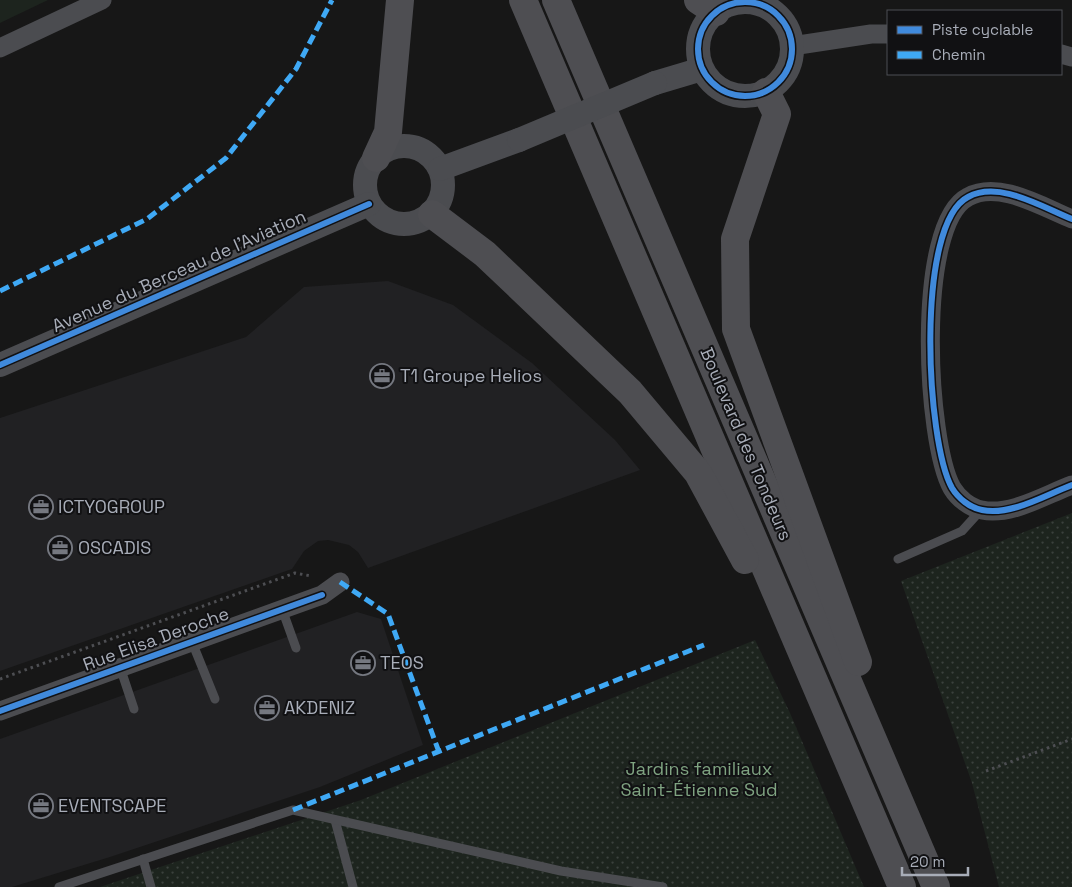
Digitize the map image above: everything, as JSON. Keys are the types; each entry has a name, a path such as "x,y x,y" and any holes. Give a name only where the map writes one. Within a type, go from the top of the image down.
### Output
{"highway":[{"path":"376,158 388,132 400,0"},
{"name":"Boulevard des Tondeurs","path":"523,0 902,887"},
{"name":"Boulevard des Tondeurs","path":"556,0 936,887"},
{"path":"766,92 777,114 735,239 736,329 941,887"},
{"path":"432,214 484,254 630,392 698,473 824,704"}],"street":[{"path":"0,48 102,0"},
{"path":"740,2 750,2 766,7 785,24 792,46 792,60 785,75 766,92 757,95 740,96 730,94 716,87 702,69 698,52 699,36 705,24 707,6 724,6 740,2"},
{"path":"792,46 871,34 887,34"},
{"path":"440,169 519,140 655,83 702,69"},
{"path":"411,146 433,158 440,169 443,193 440,203 432,214 416,223 405,225 391,223 378,215 369,204 365,191 366,177 376,158 388,149 411,146"},
{"path":"1072,219 1017,197 988,191 977,193 958,204 952,212 942,238 935,273 930,336 933,399 944,462 951,487 964,502 981,510 991,511 1018,506 1072,485"},
{"name":"Avenue du Berceau de l'Aviation","path":"0,365 369,204"},
{"name":"Rue Elisa Deroche","path":"0,711 322,595 340,582"}],"lane":[{"path":"898,559 962,531 981,510"},
{"path":"282,609 296,648"},
{"name":"Rue Elisa Deroche","path":"192,642 215,699"},
{"name":"Rue Elisa Deroche","path":"120,667 134,709"},
{"path":"59,887 293,810 560,871 663,887"},
{"path":"335,820 353,887"},
{"path":"144,859 151,887"}],"path":[{"path":"0,679 295,573 340,582"},
{"path":"986,771 1072,739"}],"shaded area":[{"path":"388,281 453,305 532,363 615,440 640,470 368,568 358,552 349,545 328,540 318,541 304,551 292,569 0,671 0,418 246,337 304,287"},
{"path":"357,612 381,619 423,745 320,787 110,857 12,887 0,887 0,739"}],"green space":[{"path":"0,0 48,0 0,23"},
{"path":"1072,513 1072,887 999,887 972,783 901,581"},
{"name":"Jardins familiaux Saint-Étienne Sud","path":"755,640 790,713 864,887 100,887 361,800"}],"marked path":[{"path":"0,291 147,219 226,158 296,69 332,0"},
{"path":"340,582 388,614 439,752"},
{"path":"293,810 704,645"}],"cycle path":[{"path":"745,2 763,6 778,16 788,31 792,49 788,67 778,82 763,92 745,96 727,92 712,82 702,67 698,49 702,31 712,16 727,6 745,2"},
{"path":"1072,219 1034,202 1007,193 980,193 968,197 951,215 939,247 933,289 930,335 936,427 943,463 952,488 958,495 969,505 978,509 993,511 1028,504 1072,485"},
{"path":"0,365 369,204"},
{"path":"0,711 322,595"}],"place":[{"name":"T1 Groupe Helios","path":"382,376"},
{"name":"ICTYOGROUP","path":"41,507"},
{"name":"OSCADIS","path":"60,548"},
{"name":"TEOS","path":"363,663"},
{"name":"AKDENIZ","path":"267,708"},
{"name":"EVENTSCAPE","path":"41,806"}]}
